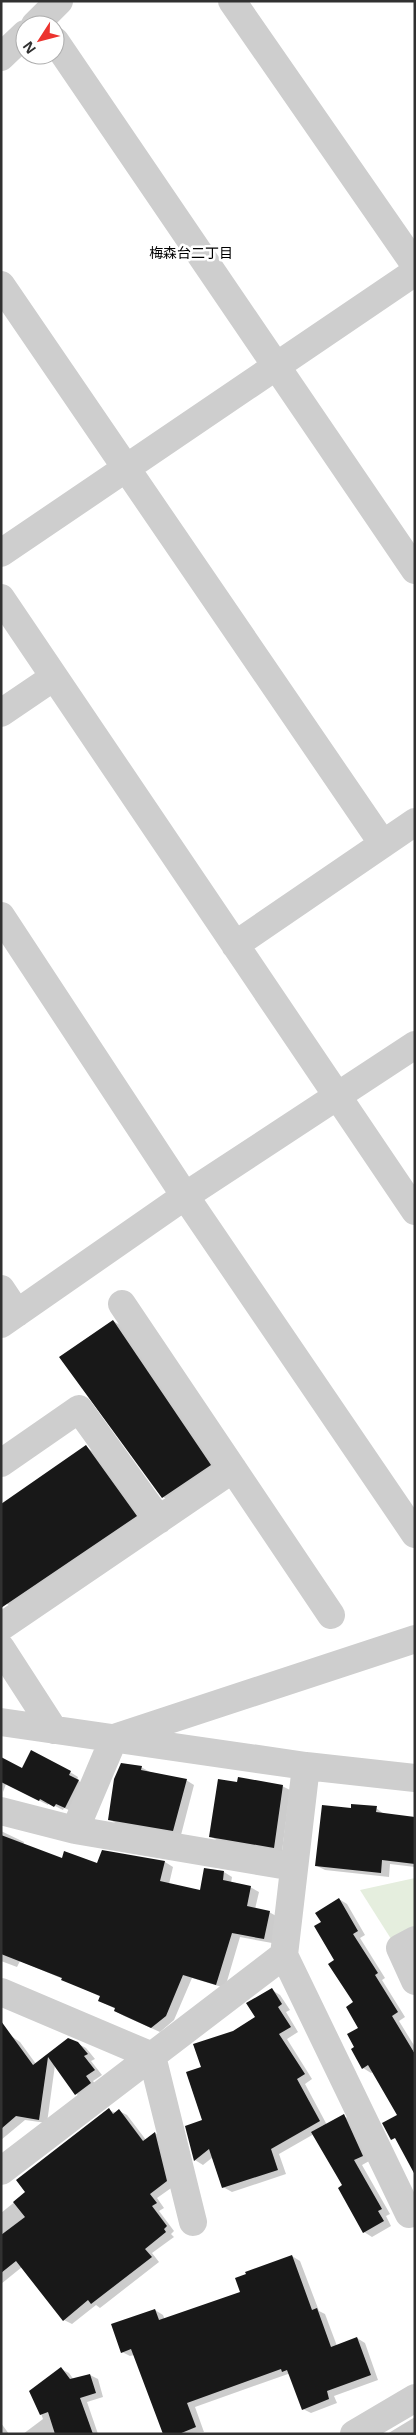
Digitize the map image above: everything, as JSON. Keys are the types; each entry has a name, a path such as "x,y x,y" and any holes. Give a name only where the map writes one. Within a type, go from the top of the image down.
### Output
{"street":[{"path":"232,1 415,265"},
{"path":"1,57 15,44"},
{"path":"65,56 415,570"},
{"path":"1,553 415,272"},
{"path":"1,285 382,844"},
{"path":"1,598 415,1211"},
{"path":"1,713 54,677"},
{"path":"235,944 415,822"},
{"path":"1,916 186,1196 415,1534"},
{"path":"1,1289 9,1318 186,1196 415,1045"},
{"path":"122,1304 331,1615"},
{"path":"1,1463 79,1409 159,1520"},
{"path":"1,1627 233,1469"},
{"path":"75,1830 114,1738 415,1639"},
{"path":"1,1648 54,1730"},
{"path":"1,1722 306,1766 415,1778"},
{"path":"306,1766 284,1955 409,2214 415,2212"},
{"path":"1,1811 75,1830 294,1867"},
{"path":"415,1940 400,1948 415,1981"},
{"path":"1,2171 284,1955"},
{"path":"1,1992 152,2056"},
{"path":"152,2056 193,2222"},
{"path":"354,2434 415,2398"}],"green space":[{"path":"415,1878 415,1929 393,1942 360,1890"}],"building":[{"path":"113,1320 211,1465 162,1498 59,1357"},
{"path":"86,1445 137,1516 1,1608 1,1504"},
{"path":"31,1750 71,1771 69,1775 79,1780 65,1808 56,1804 54,1807 40,1799 39,1801 1,1782 1,1757 22,1768"},
{"path":"121,1763 142,1766 141,1770 187,1779 173,1831 108,1820 114,1779"},
{"path":"238,1777 283,1785 274,1848 209,1837 218,1779 237,1782"},
{"path":"351,1804 377,1806 376,1812 415,1817 415,1864 382,1860 381,1873 315,1866 322,1805 351,1808"},
{"path":"1,1835 62,1858 64,1851 97,1863 102,1850 165,1861 160,1881 200,1890 204,1868 224,1871 223,1880 251,1886 247,1906 270,1911 264,1939 232,1933 216,1985 183,1975 166,2016 151,2028 114,2011 115,2008 98,2001 100,1996 61,1980 62,1978 1,1954"},
{"path":"339,1898 358,1931 353,1934 378,1973 375,1975 398,2012 392,2016 415,2054 415,2175 395,2138 391,2140 382,2123 397,2115 368,2065 362,2069 351,2049 354,2047 347,2034 358,2028 346,2007 353,2002 328,1964 334,1960 314,1926 321,1922 315,1913"},
{"path":"272,1988 282,2004 278,2007 291,2027 279,2034 305,2074 297,2079 320,2121 271,2149 278,2170 222,2188 209,2149 194,2161 185,2126 202,2120 186,2072 201,2067 193,2044 233,2031 255,2017 246,2003"},
{"path":"1,2021 33,2065 68,2038 78,2042 88,2054 84,2056 95,2070 86,2076 91,2083 75,2095 48,2057 39,2120 16,2116 1,2129"},
{"path":"109,2108 113,2114 119,2109 143,2141 155,2132 167,2181 150,2194 157,2203 152,2206 167,2226 164,2229 166,2232 145,2249 152,2257 91,2304 88,2300 63,2321 16,2261 1,2273 1,2235 25,2217 13,2202 25,2192 16,2180"},
{"path":"344,2114 363,2156 354,2160 382,2209 378,2211 384,2221 363,2233 338,2188 342,2185 311,2132"},
{"path":"292,2255 312,2310 317,2308 331,2347 357,2337 371,2375 327,2391 329,2399 302,2410 287,2370 282,2372 281,2369 187,2403 196,2427 179,2434 163,2434 131,2349 121,2353 111,2324 155,2309 159,2320 240,2292 235,2278 246,2274 245,2272"},
{"path":"61,2367 70,2379 90,2374 96,2393 80,2398 93,2434 55,2434 48,2412 40,2415 29,2391"}],"district":[{"name":"梅森台二丁目","path":"191,252"}]}
